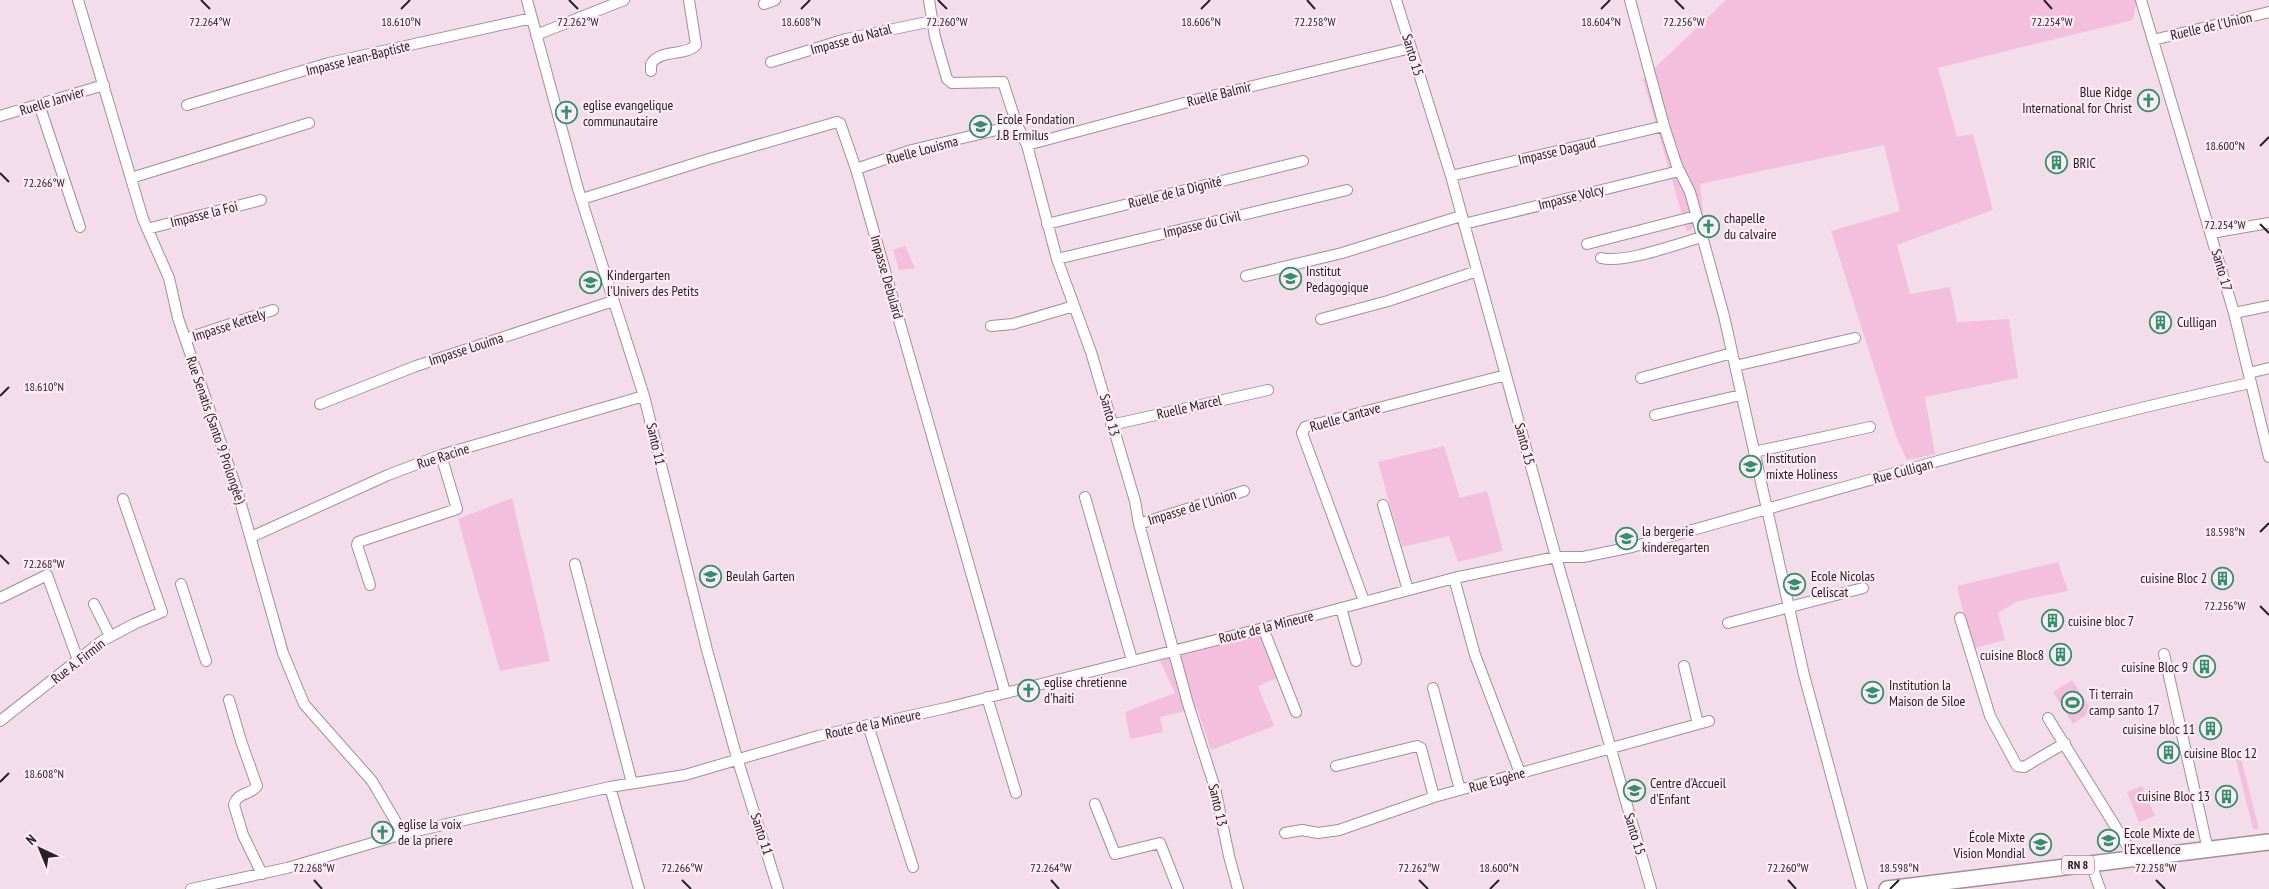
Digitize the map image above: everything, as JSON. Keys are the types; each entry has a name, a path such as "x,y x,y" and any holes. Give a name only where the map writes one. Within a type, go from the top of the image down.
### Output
{"main road":[{"name":"RN 8","path":"1887,889 2269,842"}],"street":[{"name":"Rue Senatis (Santo 9 Prolongée)","path":"78,0 147,229 169,278 178,318 237,490 283,653 304,704 372,781 403,834"},
{"name":"Santo 11","path":"527,0 554,108 644,396 707,650 737,758 778,889"},
{"path":"536,35 624,0"},
{"path":"651,71 651,64 660,56 690,49 696,45 689,0"},
{"path":"764,4 775,0"},
{"name":"Santo 13","path":"929,0 935,37 949,82 1003,82 1017,125 1027,145 1057,260 1103,388 1135,501 1139,524 1188,704 1216,788 1229,856 1238,889"},
{"name":"Santo 15","path":"1396,0 1451,176 1556,558 1651,889"},
{"path":"1630,0 1664,126 1679,171 1690,192 1702,237 1732,353 1804,675 1862,889"},
{"name":"Santo 17","path":"2141,0 2234,313 2269,457"},
{"name":"Ruelle de l'Union","path":"2153,40 2269,12"},
{"name":"Impasse Jean-Baptiste","path":"187,105 329,63 532,18"},
{"name":"Impasse du Natal","path":"771,62 846,39 932,21"},
{"name":"Ruelle Balmir","path":"1027,145 1199,99 1411,48"},
{"name":"Ruelle Janvier","path":"0,116 104,85"},
{"path":"39,104 80,226"},
{"name":"Impasse Debulard","path":"582,199 836,122 843,126 1005,692"},
{"path":"131,178 309,123"},
{"name":"Ruelle Louisma","path":"856,169 912,150 1017,125"},
{"name":"Impasse Dagaud","path":"1451,176 1664,126"},
{"name":"Ruelle de la Dignité","path":"1047,224 1303,161"},
{"name":"Impasse Volcy","path":"1246,276 1342,253 1463,220 1679,171"},
{"name":"Impasse du Civil","path":"1057,260 1346,190"},
{"name":"Impasse la Foi","path":"147,229 260,200"},
{"path":"1587,244 1696,216"},
{"path":"2211,233 2269,223"},
{"path":"1601,258 1606,260 1635,256 1702,237"},
{"path":"1321,319 1388,301 1477,271"},
{"name":"Impasse Louima","path":"320,404 416,366 613,301"},
{"path":"991,326 1013,324 1074,306"},
{"path":"2234,313 2269,306"},
{"name":"Impasse Kettely","path":"185,339 273,310"},
{"path":"1735,366 1855,338"},
{"path":"1641,378 1732,353"},
{"name":"Rue Culligan","path":"1556,558 1583,557 1632,547 1985,448 2186,397 2249,378 2269,368"},
{"name":"Ruelle Cantave","path":"1364,601 1302,433 1303,430 1305,427 1506,374"},
{"name":"Ruelle Marcel","path":"1112,425 1268,390"},
{"path":"1655,416 1741,395"},
{"name":"Rue Racine","path":"251,537 388,475 441,455 644,396"},
{"path":"1754,452 1870,427"},
{"path":"370,585 357,545 358,542 457,509 441,455"},
{"name":"Impasse de l'Union","path":"1139,524 1244,491"},
{"path":"1085,497 1132,660"},
{"name":"Rue A. Firmin","path":"0,721 110,636 162,612 123,499"},
{"path":"1383,505 1408,590"},
{"name":"Route de la Mineure","path":"190,889 262,874 403,834 610,786 685,775 737,758 818,736 987,697 1454,578 1556,558"},
{"path":"575,564 632,783"},
{"path":"0,598 47,576 78,660"},
{"path":"1454,578 1477,663 1520,773"},
{"path":"181,584 206,661"},
{"path":"1728,623 1863,588"},
{"path":"94,604 110,636"},
{"path":"1341,608 1356,661"},
{"path":"1960,618 1990,716 2016,766 2024,767 2064,743"},
{"path":"1263,628 1296,712"},
{"path":"2164,654 2208,850"},
{"name":"Rue Eugène","path":"1285,833 1302,830 1318,833 1338,830 1369,821 1434,797 1704,722 1684,666"},
{"path":"1433,688 1460,790"},
{"path":"987,697 1016,793"},
{"path":"229,700 257,786 255,790 239,796 234,805 243,834 262,874"},
{"path":"2048,718 2135,858"},
{"path":"868,725 913,867"},
{"path":"1336,766 1417,746 1421,748 1434,797"},
{"path":"610,786 638,889"},
{"path":"1095,804 1115,854 1160,843 1178,889"},
{"path":"2091,864 2100,889"}],"shaded area":[{"path":"1726,0 2141,0 2135,8 2133,20 1938,68 1957,137 1973,134 1993,210 1897,245 1910,294 1950,287 1957,322 2009,319 2018,378 1925,397 1935,454 1907,460 1896,436 1831,231 1900,211 1884,145 1700,184 1704,221 1687,232 1643,79"},
{"path":"905,246 915,268 899,270 893,250"},
{"path":"1444,446 1460,498 1487,491 1503,551 1458,562 1449,536 1402,547 1378,462"},
{"path":"512,498 550,661 500,671 458,519"},
{"path":"2058,562 2068,591 2018,601 1998,613 2005,640 1972,649 1957,586"},
{"path":"1259,634 1277,678 1258,686 1274,726 1211,750 1197,708 1160,717 1163,732 1130,739 1125,712 1175,693 1160,661 1179,653"},
{"name":"Ti terrain camp santo 17","path":"2072,680 2092,711 2073,724 2053,692"},
{"path":"2241,758 2259,829 2253,829 2236,760"},
{"path":"2142,786 2155,816 2139,822 2127,792"}],"place":[{"name":"Blue Ridge International for Christ","path":"2148,100"},
{"name":"eglise evangelique communautaire","path":"567,113"},
{"name":"Ecole Fondation J.B Ermilus","path":"981,127"},
{"name":"BRIC","path":"2057,163"},
{"name":"chapelle du calvaire","path":"1708,226"},
{"name":"Institut Pedagogique","path":"1290,279"},
{"name":"Kindergarten l'Univers des Petits","path":"591,283"},
{"name":"Culligan","path":"2161,322"},
{"name":"Institution mixte Holiness","path":"1750,466"},
{"name":"la bergerie kinderegarten","path":"1626,539"},
{"name":"Beulah Garten","path":"710,576"},
{"name":"cuisine Bloc 2","path":"2223,578"},
{"name":"Ecole Nicolas Celiscat","path":"1795,584"},
{"name":"cuisine bloc 7","path":"2052,621"},
{"name":"cuisine Bloc8","path":"2060,655"},
{"name":"cuisine Bloc 9","path":"2204,667"},
{"name":"eglise chretienne d'haiti","path":"1028,690"},
{"name":"Institution la Maison de Siloe","path":"1873,693"},
{"name":"Ti terrain camp santo 17","path":"2073,702"},
{"name":"cuisine bloc 11","path":"2211,729"},
{"name":"cuisine Bloc 12","path":"2168,753"},
{"name":"Centre d'Accueil d'Enfant","path":"1634,791"},
{"name":"cuisine Bloc 13","path":"2226,796"},
{"name":"eglise la voix de la priere","path":"382,832"},
{"name":"Ecole Mixte de l'Excellence","path":"2108,841"},
{"name":"École Mixte Vision Mondial","path":"2041,845"}]}
